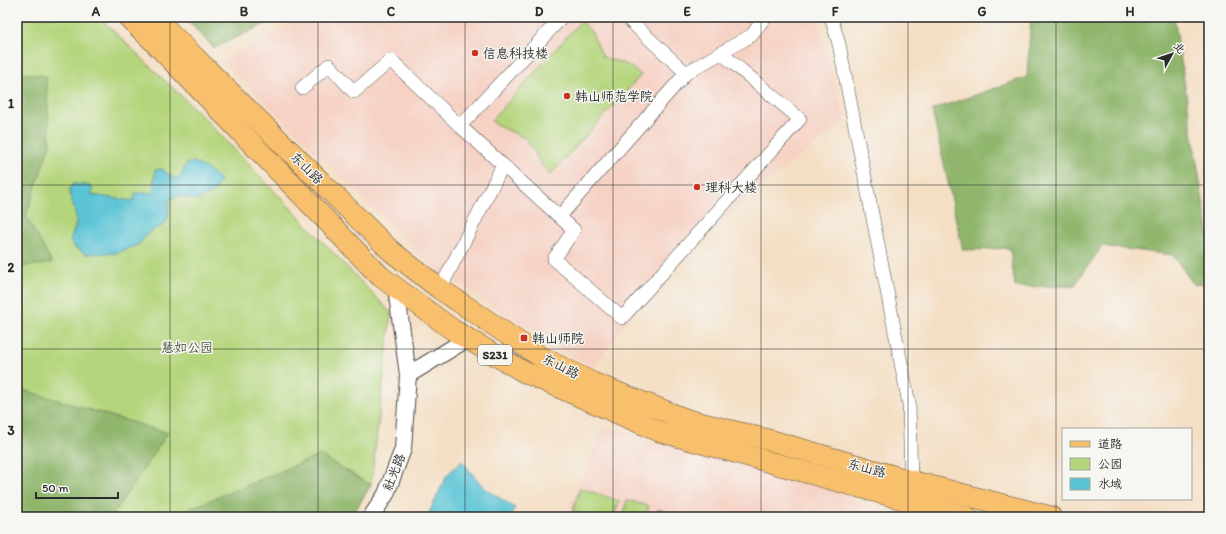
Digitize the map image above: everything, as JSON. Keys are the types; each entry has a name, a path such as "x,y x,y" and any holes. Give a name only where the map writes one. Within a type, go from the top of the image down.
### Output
{"main road":[{"name":"东山路","path":"128,17 380,276 452,330 467,339 524,372 658,431 910,509 967,517"},
{"name":"东山路","path":"154,17 391,252 440,289 541,357 593,383 688,420 773,441 911,481 1051,517"}],"street":[{"path":"460,126 562,17"},
{"path":"626,17 686,73"},
{"path":"560,216 686,73 752,35 765,17"},
{"path":"831,17 839,44 909,404 911,481 910,509"},
{"path":"302,88 329,65 354,92 391,60 460,126 574,230 554,259 622,318 800,119 721,53"},
{"path":"440,289 503,165"},
{"name":"社光路","path":"371,517 386,494 403,449 408,374 396,288"},
{"path":"408,374 467,339"}],"shaded area":[{"name":"韩山师范学院","path":"302,17 816,17 846,121 744,200 639,304 593,369 466,289 430,264 223,61"},
{"path":"605,426 849,494 880,513 881,517 582,517 568,509"}],"green space":[{"name":"慧如公园","path":"17,17 99,17 207,121 391,313 371,485 351,517 17,517"},
{"path":"184,17 280,17 214,48"},
{"path":"1031,17 1174,17 1209,239 1209,282 1194,285 1173,255 1102,246 1074,286 1015,287 1010,248 963,250 932,110 1027,77"},
{"path":"581,21 591,31 603,57 628,65 641,75 550,175 541,164 527,139 491,121"},
{"path":"17,72 46,76 50,144 26,216 52,263 17,267"},
{"path":"20,389 168,433 111,517 17,517 17,390"},
{"path":"320,455 371,485 351,517 170,517"},
{"path":"580,488 619,501 614,517 592,517 573,511"},
{"path":"627,500 649,506 646,517 623,517"},
{"path":"658,509 680,516 656,517"}],"water":[{"path":"194,162 207,169 220,180 215,191 198,200 179,196 171,198 169,203 168,219 162,226 150,231 138,245 116,253 86,254 73,246 70,240 76,223 76,216 70,188 74,184 92,186 92,195 133,201 136,193 153,193 155,170 162,169 175,179 181,177 186,164"},
{"path":"462,461 483,487 515,508 510,517 427,517 447,475"}],"place":[{"name":"信息科技楼","path":"475,53"},
{"name":"韩山师范学院","path":"567,96"},
{"name":"理科大楼","path":"697,187"},
{"name":"韩山师院","path":"524,338"}]}
